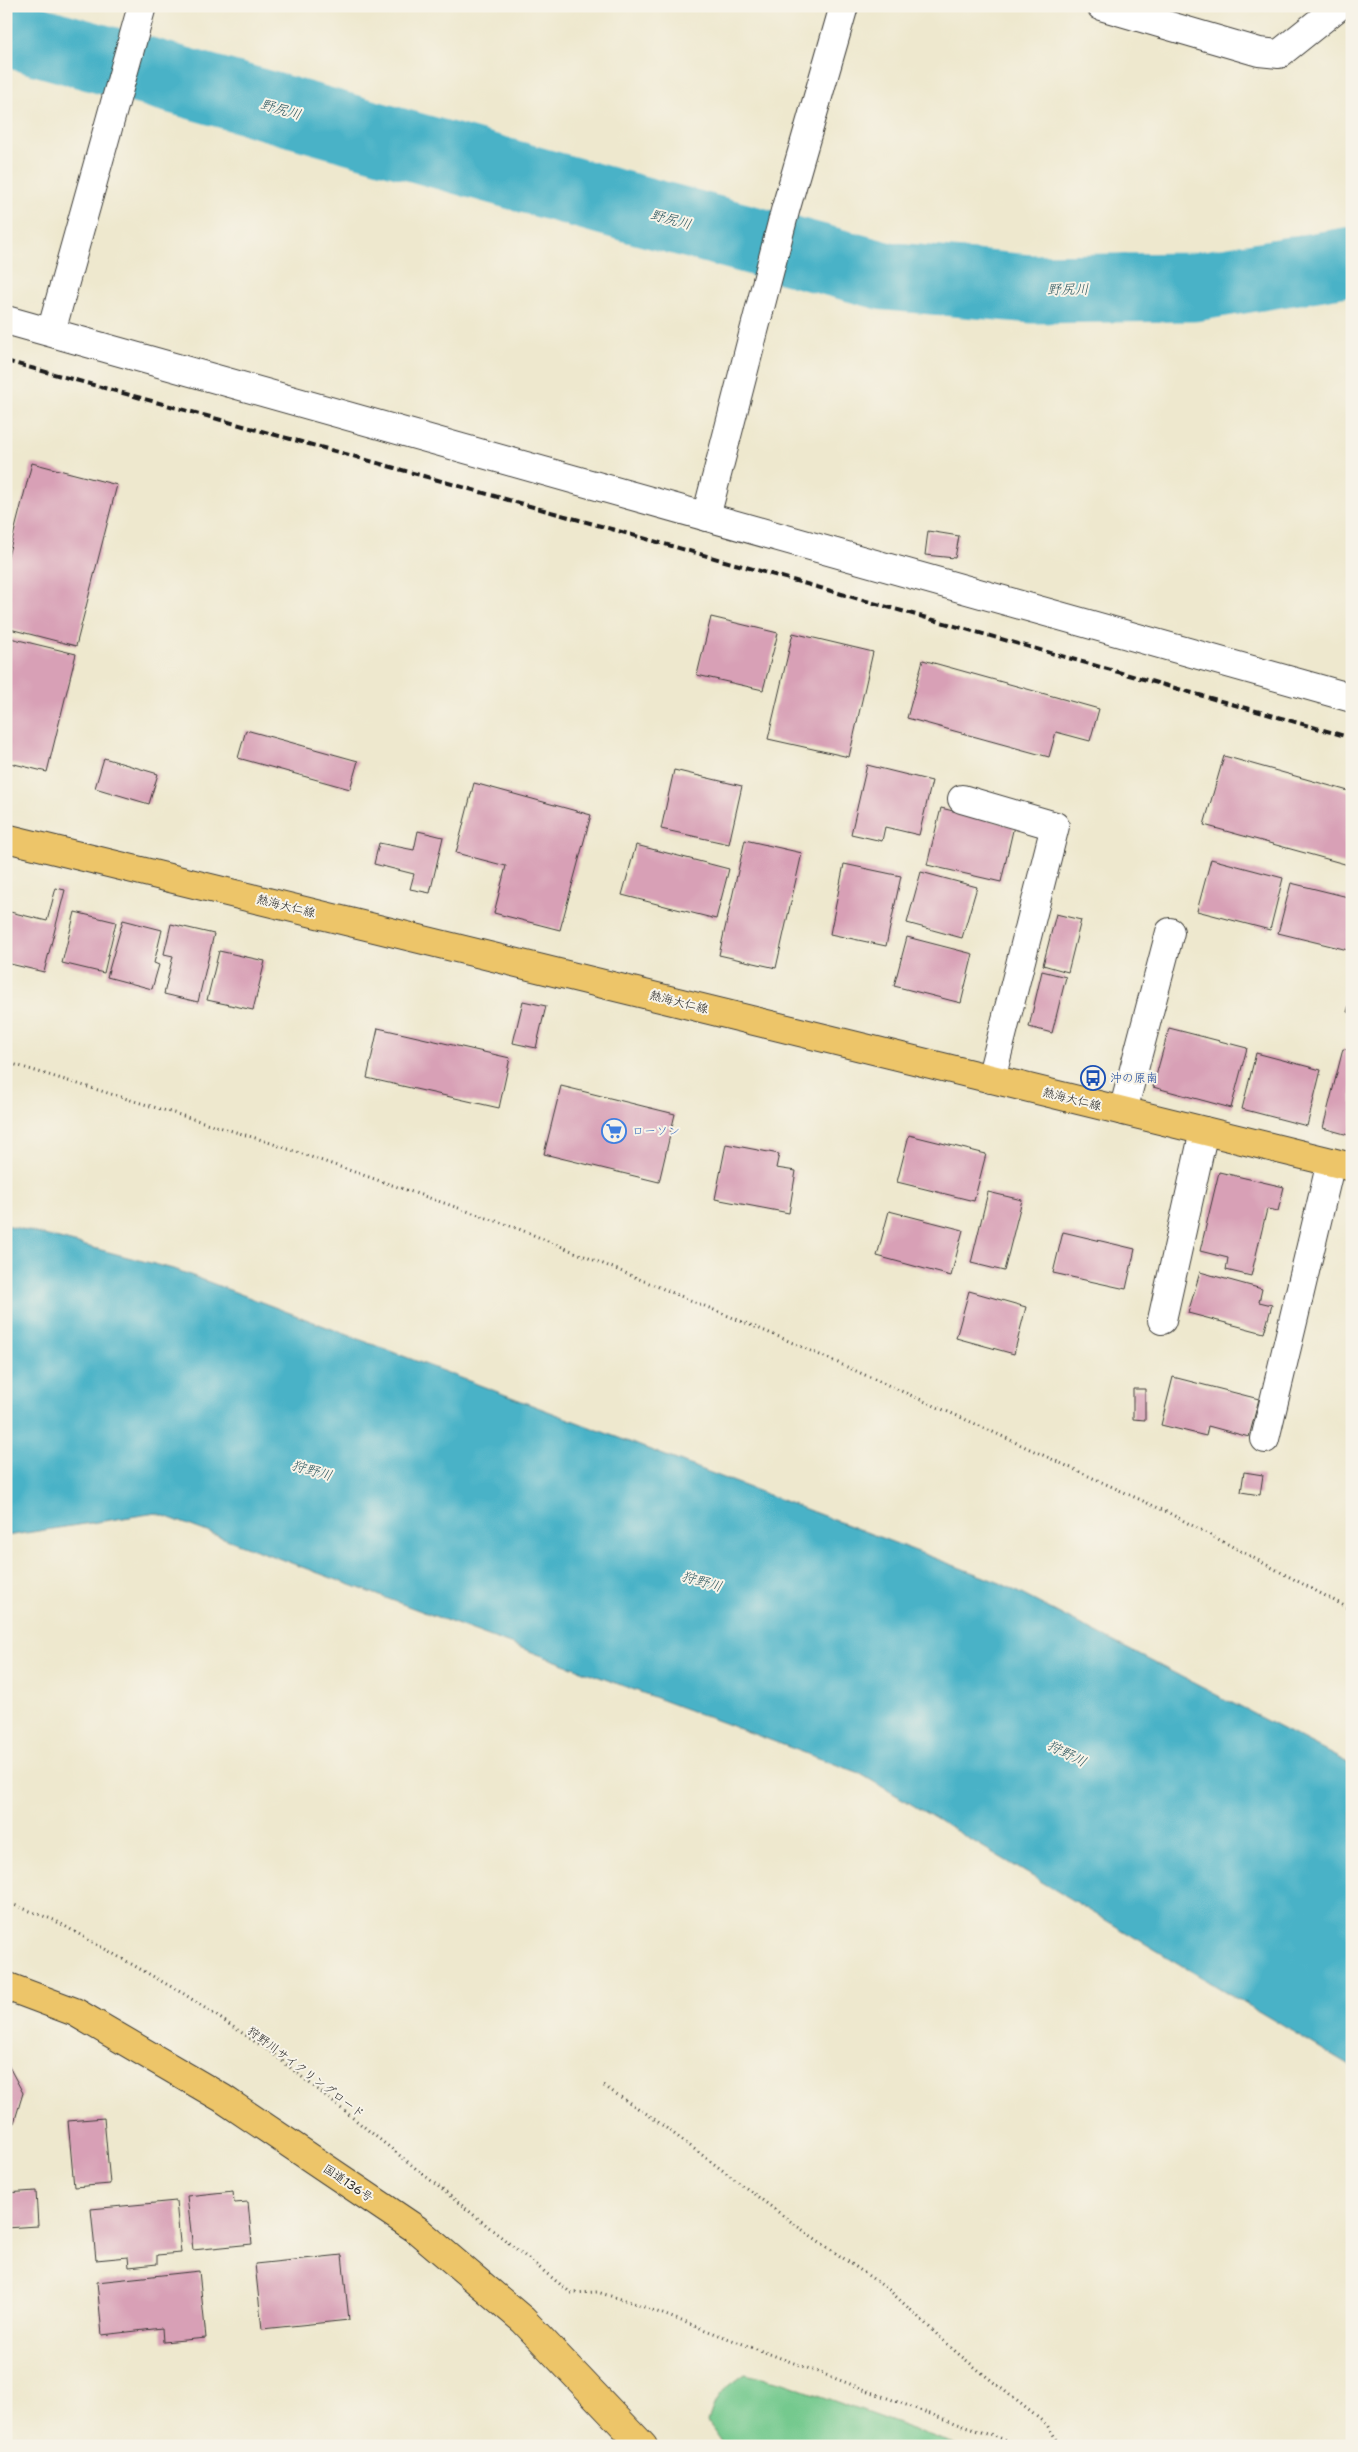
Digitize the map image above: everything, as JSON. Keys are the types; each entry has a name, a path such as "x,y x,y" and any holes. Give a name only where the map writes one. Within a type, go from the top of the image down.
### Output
{"main road":[{"name":"熱海大仁線","path":"6,838 1341,1165"},
{"name":"国道136号","path":"6,1986 75,2012 222,2098 416,2229 523,2320 644,2446"}],"street":[{"path":"51,332 142,6"},
{"path":"706,517 785,211 844,6"},
{"path":"1101,6 1259,52 1279,54 1339,6"},
{"path":"6,320 1352,698"},
{"path":"962,799 1055,826 991,1079"},
{"path":"1123,1111 1170,932"},
{"path":"1162,1320 1204,1131"},
{"path":"1265,1439 1341,1165"}],"path":[{"path":"6,1062 262,1140 519,1229 784,1339 971,1422 1167,1512 1352,1610"},
{"name":"狩野川サイクリングロード","path":"6,1902 54,1920 184,1994 272,2053 571,2293 597,2292 628,2301 965,2427 1025,2446"},
{"path":"604,2086 650,2116 794,2224 889,2290 956,2352 1046,2425 1061,2446"}],"green space":[{"path":"745,2374 781,2382 960,2446 725,2446 708,2422 717,2399"}],"water":[{"name":"狩野川","path":"6,1225 177,1270 1000,1583 1352,1765 1352,2067 859,1773 156,1513 6,1536"}],"building":[{"path":"32,463 117,485 76,646 6,628 6,564"},
{"path":"928,531 959,536 955,558 925,555"},
{"path":"711,617 778,633 763,690 697,675"},
{"path":"793,633 873,652 849,757 768,739"},
{"path":"6,637 76,654 47,772 6,762"},
{"path":"923,660 1099,709 1090,741 1056,732 1049,757 907,718"},
{"path":"246,730 358,761 350,789 238,758"},
{"path":"1224,756 1352,792 1352,866 1204,825"},
{"path":"104,758 158,774 149,804 95,788"},
{"path":"867,765 932,781 919,835 885,827 882,841 851,834"},
{"path":"674,770 742,786 729,844 661,829"},
{"path":"474,783 591,815 560,930 494,913 506,866 456,853"},
{"path":"941,808 1014,826 1001,882 927,865"},
{"path":"418,831 443,837 430,893 410,889 414,874 374,864 379,843 414,850"},
{"path":"745,840 802,853 776,968 719,955"},
{"path":"636,845 729,869 716,919 622,895"},
{"path":"1211,859 1283,878 1270,930 1197,911"},
{"path":"844,864 901,876 886,946 830,934"},
{"path":"921,872 977,887 962,938 907,923"},
{"path":"1291,883 1352,898 1352,951 1278,933"},
{"path":"56,888 65,890 44,972 6,963 6,911 47,921"},
{"path":"75,912 116,922 104,973 62,963"},
{"path":"1056,914 1081,920 1068,972 1043,965"},
{"path":"123,920 162,930 154,963 159,965 152,989 107,977"},
{"path":"171,924 214,934 198,1002 164,994 173,956 164,954"},
{"path":"907,937 973,954 961,1003 894,986"},
{"path":"219,951 265,961 253,1010 207,1000"},
{"path":"1042,971 1066,977 1052,1033 1029,1027"},
{"path":"1352,998 1352,1013 1347,1012"},
{"path":"523,1001 546,1006 536,1048 513,1043"},
{"path":"378,1028 510,1058 499,1108 367,1078"},
{"path":"1169,1028 1247,1048 1231,1108 1153,1087"},
{"path":"1343,1049 1352,1051 1352,1136 1323,1128"},
{"path":"1256,1053 1321,1070 1307,1126 1242,1109"},
{"path":"561,1086 675,1114 659,1182 544,1154"},
{"path":"909,1135 986,1154 974,1201 897,1182"},
{"path":"726,1144 779,1154 776,1168 796,1171 789,1213 715,1199"},
{"path":"1219,1172 1284,1187 1278,1211 1267,1209 1251,1276 1226,1270 1228,1258 1200,1251"},
{"path":"988,1192 1022,1200 1004,1271 971,1263"},
{"path":"889,1211 963,1230 951,1276 877,1256"},
{"path":"1063,1232 1135,1249 1126,1289 1053,1273"},
{"path":"1200,1272 1262,1289 1259,1302 1272,1305 1264,1333 1188,1313"},
{"path":"969,1291 1026,1307 1014,1354 956,1338"},
{"path":"1173,1377 1259,1399 1249,1437 1208,1426 1206,1436 1161,1425"},
{"path":"1133,1389 1145,1389 1145,1420 1133,1419"},
{"path":"1244,1472 1263,1475 1260,1495 1241,1492"},
{"path":"6,2061 23,2093 14,2123 6,2127"},
{"path":"104,2118 110,2184 74,2187 68,2121"},
{"path":"36,2191 38,2226 6,2228 6,2193"},
{"path":"233,2191 234,2203 248,2202 252,2244 193,2250 187,2196"},
{"path":"176,2201 181,2253 157,2255 157,2264 129,2267 128,2257 96,2260 91,2209"},
{"path":"342,2255 349,2320 262,2329 255,2264"},
{"path":"199,2271 206,2338 163,2342 162,2328 102,2335 97,2282"}],"waterway":[{"name":"野尻川","path":"6,32 613,203 885,276 1031,289 1194,287 1352,261"}],"railway":[{"path":"6,361 349,455 1352,738"}],"place":[{"name":"沖の原南","path":"1093,1078"},
{"name":"ローソン","path":"614,1131"}]}
